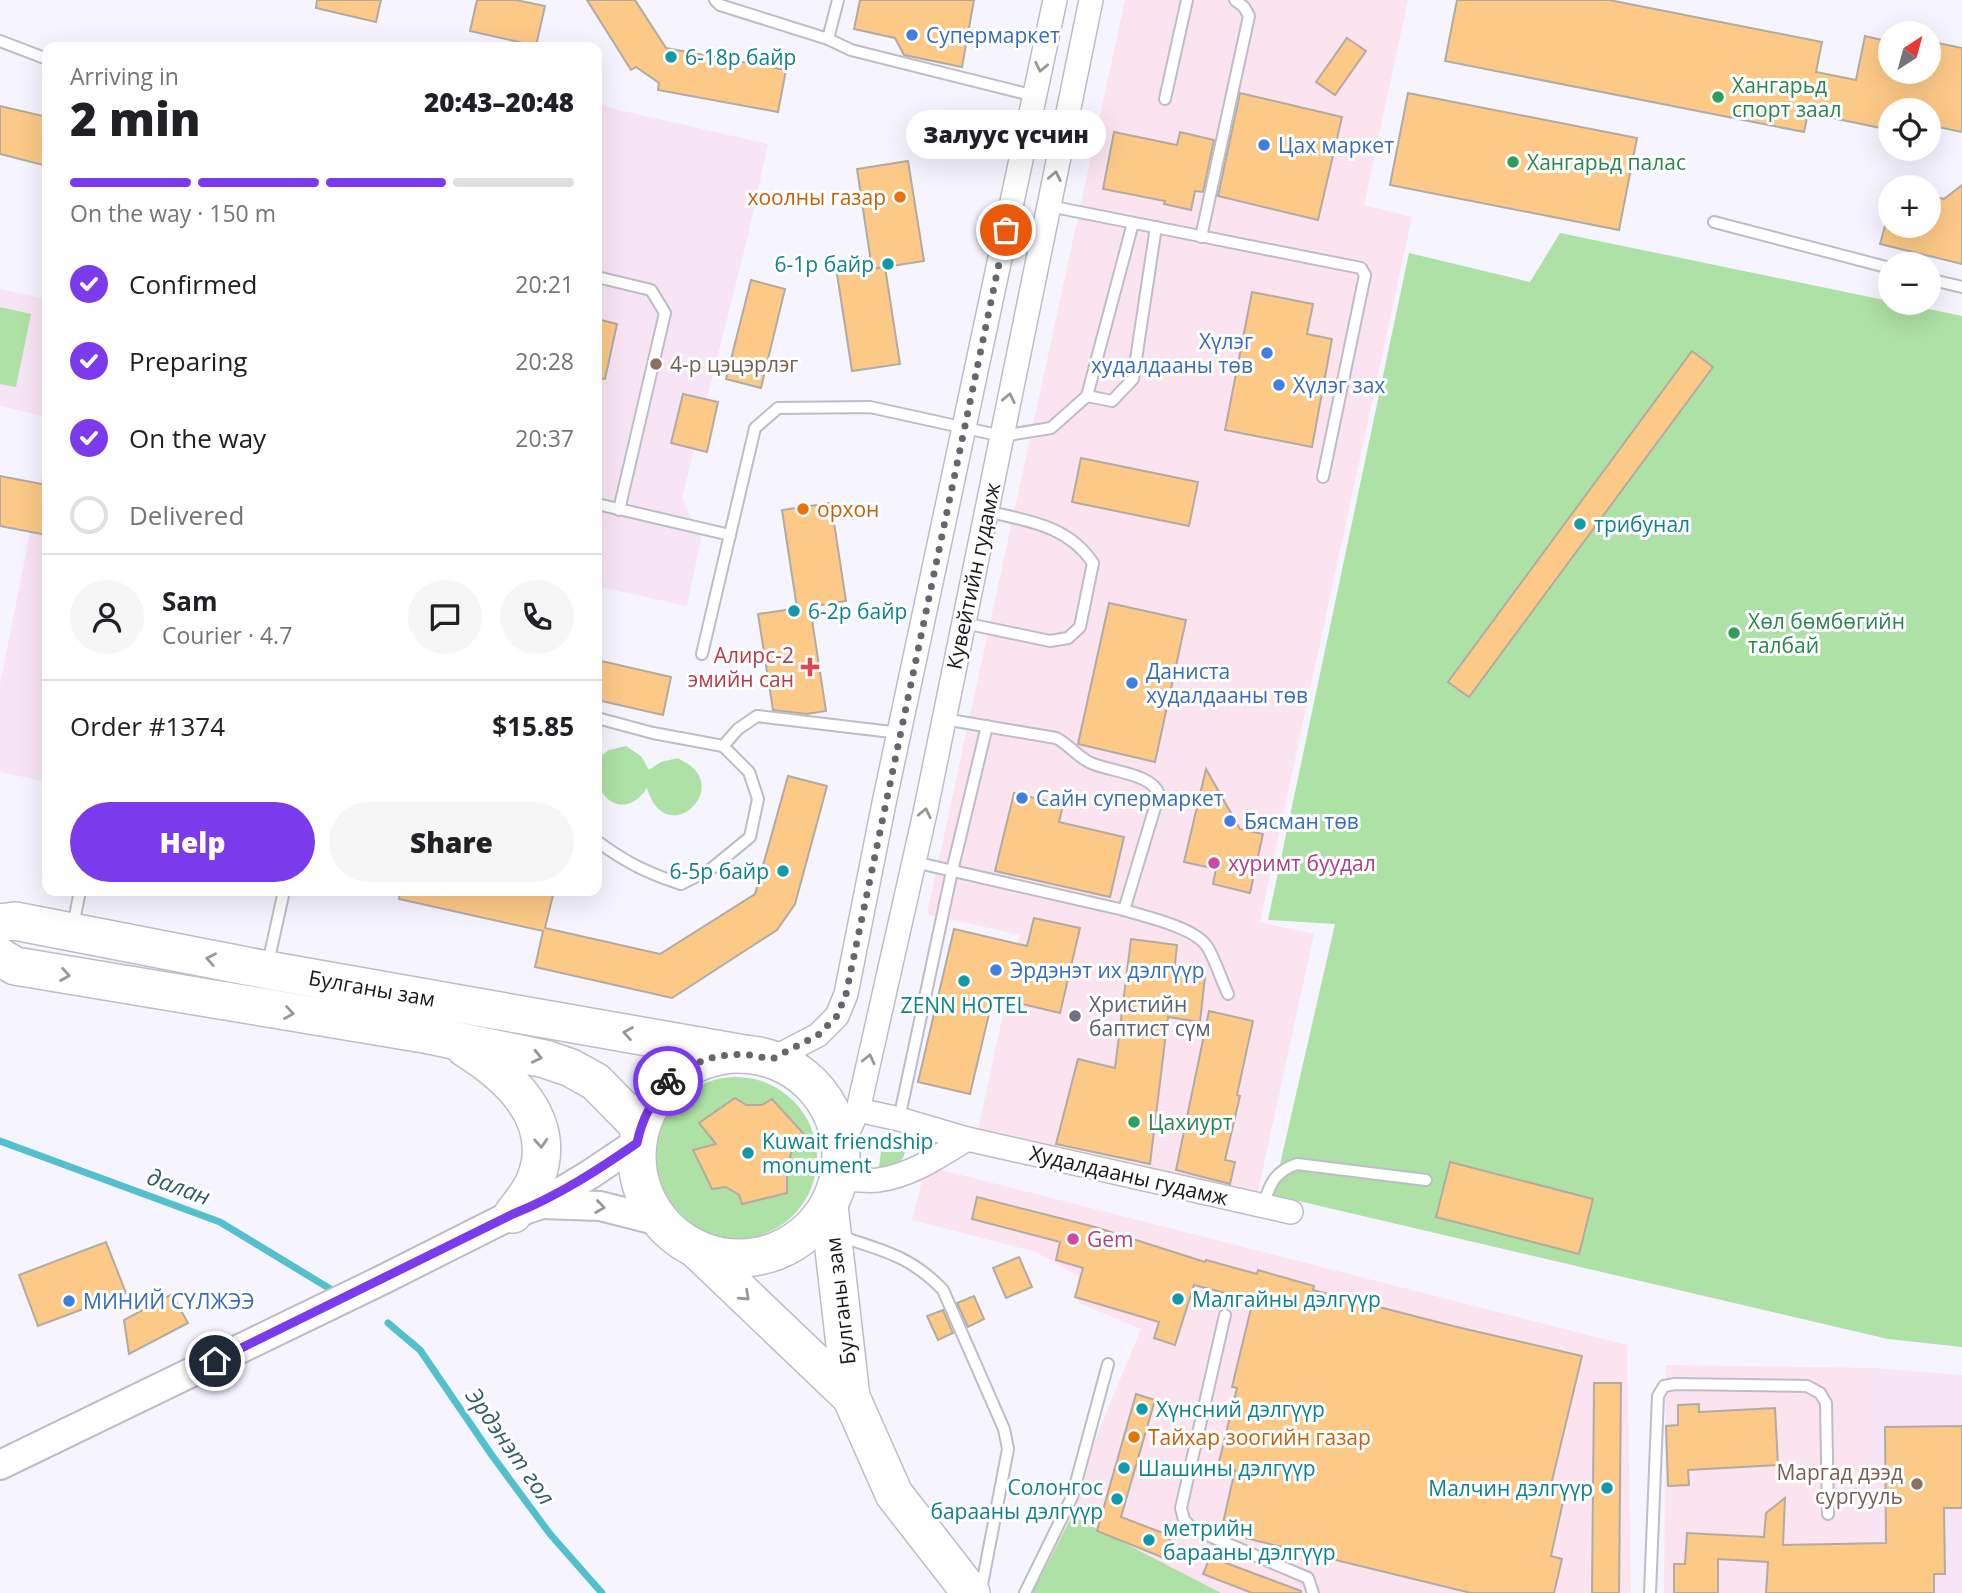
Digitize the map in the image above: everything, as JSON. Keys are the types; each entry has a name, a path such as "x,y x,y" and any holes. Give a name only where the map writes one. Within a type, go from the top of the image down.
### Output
{"highway":[{"name":"Булганы зам","path":"0,923 15,921 267,970 758,1056"},
{"name":"Булганы зам","path":"0,957 15,966 452,1040 545,1059 571,1068 596,1082 638,1135"},
{"path":"452,1040 502,1074 520,1092 540,1127 542,1153 526,1209"},
{"path":"717,1056 758,1056 798,1072 820,1093 834,1118 835,1191 814,1227 794,1243 771,1254 746,1259 720,1257 695,1249 659,1221 645,1197 637,1170 638,1135 651,1102 668,1081 691,1065 717,1056"},
{"name":"Булганы зам","path":"835,1191 851,1397 894,1494 971,1593"},
{"name":"Булганы зам","path":"695,1249 851,1397"}],"street":[{"name":"Кувейтийн гудамж","path":"758,1056 818,1035 837,1016 846,994 1055,0"},
{"name":"Кувейтийн гудамж","path":"835,1191 858,1110 914,862 1091,0"},
{"name":"Худалдааны гудамж","path":"858,1110 967,1139 1291,1212"},
{"path":"0,1465 526,1209 589,1175 638,1135"},
{"path":"835,1191 890,1177 931,1161 967,1139"},
{"path":"526,1209 600,1206 659,1221"}],"lane":[{"path":"715,0 720,5 828,39 851,50 1034,96"},
{"path":"828,39 838,0"},
{"path":"1165,99 1188,0"},
{"path":"1201,237 1249,16 1244,7 1235,0"},
{"path":"0,41 42,57"},
{"path":"1049,206 1361,268 1366,275 1323,477"},
{"path":"1714,222 1878,265"},
{"path":"702,654 755,428 779,408 870,407 1002,436 1051,428 1087,396 1133,223"},
{"path":"1087,396 1112,401 1133,380 1156,227"},
{"path":"602,278 651,289 665,313 620,510"},
{"path":"1941,282 1962,287"},
{"path":"602,505 730,535"},
{"path":"964,622 1050,641 1068,638 1080,627 1088,589 1093,563 1082,547 1050,527 986,511"},
{"path":"723,746 737,729 757,716 900,733"},
{"path":"602,719 653,733 723,746 749,772 758,799 750,837 711,869 681,884 649,874 602,845"},
{"path":"944,719 1056,738 1094,765 1156,785 1159,794 1124,910"},
{"path":"899,1119 952,871 987,726"},
{"path":"914,862 1124,910 1190,932 1208,946 1227,994"},
{"path":"72,932 79,896"},
{"path":"267,970 283,896"},
{"path":"1263,1205 1271,1181 1283,1169 1297,1164 1426,1180"},
{"path":"835,1191 903,1257 933,1279 943,1290 1004,1429 1008,1449 980,1593"},
{"path":"1225,1315 1181,1508 1184,1520 1193,1529 1308,1578 1313,1593"},
{"path":"1025,1593 1072,1497 1108,1364"},
{"path":"1650,1593 1658,1396 1664,1386 1807,1386 1820,1393 1826,1403 1828,1514"}],"shaded area":[{"path":"1125,0 1408,0 1364,205 1412,217 1260,922 1314,934 1257,1196 977,1135 1020,935 927,914"},
{"name":"4-р цэцэрлэг","path":"602,106 768,144 682,498 701,539 687,606 602,587"},
{"path":"0,289 42,298 42,416 0,406"},
{"path":"42,471 42,781 0,772 0,685"},
{"path":"926,1166 1627,1345 1631,1593 1135,1593 1047,1556 1141,1329 1079,1303 1078,1276 1036,1252 912,1220"},
{"path":"1666,1365 1874,1368 1871,1593 1664,1593"},
{"name":"Маргад дээд сургууль","path":"1874,1368 1962,1375 1962,1593 1871,1593"}],"green space":[{"path":"1560,233 1878,299 1878,315 1941,315 1941,312 1962,316 1962,1347 1888,1339 1273,1195 1335,924 1268,920 1409,253 1530,282"},
{"path":"0,307 31,314 16,387 0,384"},
{"path":"626,746 641,756 649,770 661,762 678,758 690,766 700,779 701,791 697,802 677,815 666,814 655,805 647,788 628,804 610,801 602,792 602,755 609,750"},
{"path":"736,1077 767,1083 794,1100 811,1127 817,1158 811,1189 794,1216 767,1233 736,1239 705,1233 678,1216 661,1189 655,1158 661,1127 678,1100 705,1083"},
{"path":"883,1137 896,1140 905,1151 899,1162 879,1167"},
{"path":"1072,1516 1221,1593 1032,1593"}],"building":[{"path":"317,0 381,0 376,22 316,8"},
{"path":"477,0 516,0 545,6 537,42 518,42 470,31"},
{"name":"6-18р байр","path":"587,0 635,0 666,48 786,70 778,112 658,90 659,83 636,67 631,70"},
{"path":"860,0 974,0 962,67 904,55 895,38 854,29"},
{"name":"Хангарьд спорт заал","path":"1457,0 1609,0 1822,42 1816,72 1856,80 1865,36 1878,39 1878,84 1941,84 1941,44 1962,48 1962,132 1941,128 1941,98 1878,98 1878,128 1808,113 1804,132 1445,61"},
{"path":"1347,38 1366,51 1335,95 1316,82"},
{"path":"1240,93 1342,117 1318,220 1218,196"},
{"name":"Хангарьд палас","path":"1408,93 1637,138 1619,230 1390,185"},
{"path":"0,106 42,116 42,165 0,154"},
{"path":"1114,132 1177,145 1180,132 1214,140 1203,192 1195,191 1191,210 1164,204 1165,201 1103,189"},
{"path":"908,161 924,261 872,269 857,169"},
{"path":"1962,185 1962,264 1941,259 1941,252 1913,252 1880,244 1882,238 1941,238 1941,198 1944,199"},
{"path":"885,267 900,364 852,371 837,274"},
{"path":"751,280 785,289 761,388 726,379"},
{"name":"Хүлэг зах","path":"1252,292 1313,304 1307,334 1332,339 1312,447 1225,430"},
{"path":"602,320 617,324 605,379 602,379"},
{"name":"трибунал","path":"1692,351 1713,367 1469,697 1448,682"},
{"path":"683,394 718,402 707,452 671,443"},
{"path":"1081,458 1198,482 1189,526 1072,502"},
{"path":"0,476 42,484 42,534 0,526"},
{"name":"6-2р байр","path":"831,503 846,601 810,607 826,711 807,714 773,710 758,614 799,608 782,510"},
{"name":"Даниста худалдааны төв","path":"1109,603 1186,620 1155,762 1078,744"},
{"path":"602,661 671,677 663,715 602,701"},
{"path":"1206,769 1240,829 1263,834 1250,893 1213,884 1216,869 1184,862"},
{"name":"6-5р байр","path":"788,776 827,786 795,904 777,930 672,998 535,967 543,931 399,899 399,896 553,896 545,928 660,954 755,894"},
{"path":"1014,793 1063,805 1059,822 1124,837 1110,897 995,871"},
{"path":"1034,918 1080,928 1060,1013 993,997 970,1094 918,1082 954,929 1027,946"},
{"path":"1131,939 1177,945 1174,973 1205,977 1200,1022 1168,1017 1150,1164 1056,1144 1078,1059 1115,1068"},
{"path":"1209,1011 1253,1021 1225,1160 1235,1162 1230,1184 1176,1170"},
{"path":"735,1098 746,1105 762,1105 772,1099 804,1134 791,1153 787,1193 742,1204 739,1195 726,1187 712,1189 693,1150 716,1144 699,1123"},
{"path":"1450,1162 1593,1199 1579,1254 1436,1217"},
{"path":"977,1197 1095,1227 1205,1262 1206,1260 1257,1274 1258,1270 1314,1286 1313,1290 1582,1356 1551,1485 1566,1488 1551,1556 1562,1559 1554,1593 1471,1593 1221,1532 1235,1470 1218,1466 1237,1388 1232,1387 1253,1300 1194,1285 1175,1345 1154,1338 1159,1322 1075,1297 1083,1268 1056,1260 1060,1242 972,1219"},
{"path":"106,1242 126,1293 38,1326 19,1275"},
{"path":"1019,1257 1032,1287 1006,1298 993,1268"},
{"path":"172,1294 188,1323 129,1354 124,1320"},
{"path":"974,1296 984,1319 968,1327 957,1303"},
{"path":"943,1310 953,1333 938,1340 927,1316"},
{"name":"Малчин дэлгүүр","path":"1594,1383 1621,1383 1619,1593 1592,1593"},
{"path":"1136,1394 1155,1400 1121,1517 1171,1536 1164,1558 1097,1531"},
{"path":"1699,1404 1699,1412 1775,1408 1778,1465 1688,1470 1689,1485 1668,1486 1666,1426 1678,1425 1678,1405"},
{"path":"1962,1426 1962,1508 1944,1508 1945,1574 1934,1574 1934,1593 1766,1593 1768,1562 1718,1559 1718,1593 1674,1593 1674,1564 1685,1564 1687,1533 1764,1537 1766,1513 1785,1498 1783,1545 1886,1543 1885,1427"},
{"path":"1210,1557 1301,1593 1252,1593 1203,1574"}],"waterway":[{"name":"далан","path":"0,1141 220,1222 332,1290"},
{"name":"Эрдэнэт гол","path":"388,1323 420,1350 550,1534 602,1593"}],"way so far":[{"path":"668,1081 691,1065 717,1056 744,1054 772,1059 818,1035 837,1016 846,994 1006,230"}],"place":[{"name":"Супермаркет","path":"912,35"},
{"name":"6-18р байр","path":"671,57"},
{"name":"Хангарьд спорт заал","path":"1718,97"},
{"name":"Цах маркет","path":"1264,145"},
{"name":"Хангарьд палас","path":"1513,162"},
{"name":"хоолны газар","path":"900,197"},
{"name":"Залуус үсчин","path":"1006,230"},
{"name":"6-1р байр","path":"888,264"},
{"name":"Хүлэг худалдааны төв","path":"1267,353"},
{"name":"4-р цэцэрлэг","path":"656,364"},
{"name":"Хүлэг зах","path":"1279,385"},
{"name":"орхон","path":"803,509"},
{"name":"трибунал","path":"1580,524"},
{"name":"6-2р байр","path":"794,611"},
{"name":"Хөл бөмбөгийн талбай","path":"1734,633"},
{"name":"Aлирс-2 эмийн сан","path":"810,667"},
{"name":"Даниста худалдааны төв","path":"1132,683"},
{"name":"Сайн супермаркет","path":"1022,798"},
{"name":"Бясман төв","path":"1230,821"},
{"name":"хуримт буудал","path":"1214,863"},
{"name":"6-5р байр","path":"783,871"},
{"name":"Эрдэнэт их дэлгүүр","path":"996,970"},
{"name":"ZENN HOTEL","path":"964,981"},
{"name":"Христийн баптист сүм","path":"1075,1016"},
{"name":"Цахиурт","path":"1134,1122"},
{"name":"Kuwait friendship monument","path":"748,1153"},
{"name":"Gem","path":"1073,1239"},
{"name":"Малгайны дэлгүүр","path":"1178,1299"},
{"name":"МИНИЙ СҮЛЖЭЭ","path":"69,1301"},
{"name":"Хүнсний дэлгүүр","path":"1142,1409"},
{"name":"Тайхар зоогийн газар","path":"1134,1437"},
{"name":"Шашины дэлгүүр","path":"1124,1468"},
{"name":"Маргад дээд сургууль","path":"1917,1484"},
{"name":"Малчин дэлгүүр","path":"1607,1488"},
{"name":"Солонгос барааны дэлгүүр","path":"1117,1499"},
{"name":"метрийн барааны дэлгүүр","path":"1149,1540"}],"route":[{"path":"215,1361 513,1214 539,1205 589,1175 637,1143 640,1127 651,1102 668,1081"}]}
